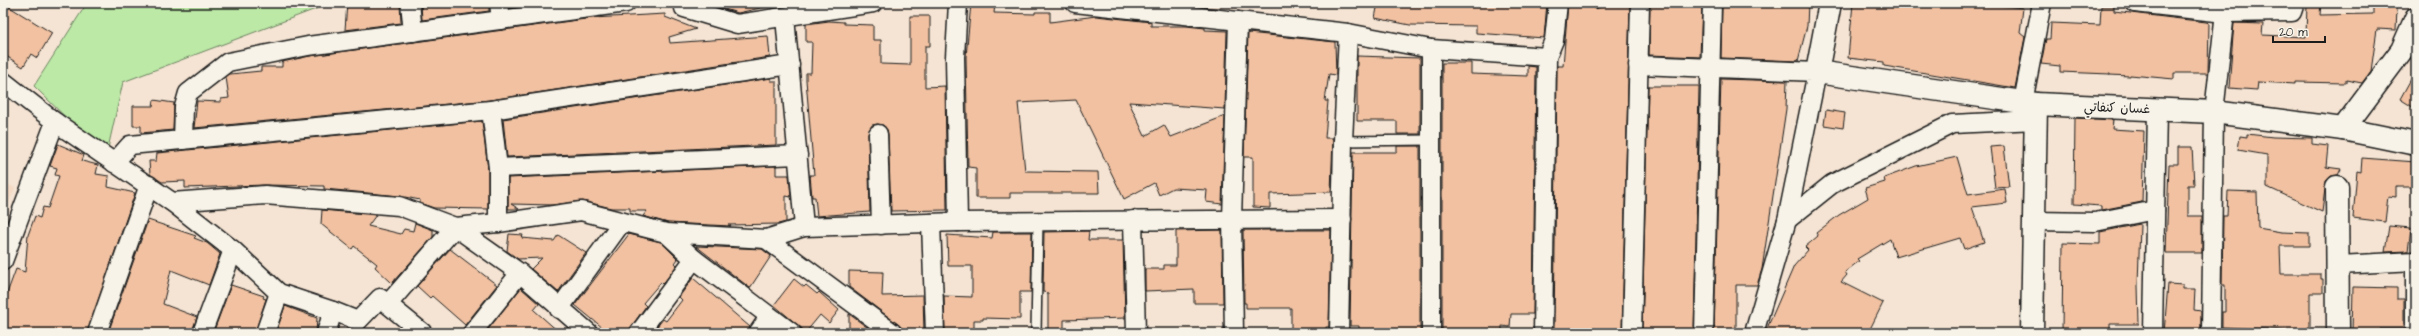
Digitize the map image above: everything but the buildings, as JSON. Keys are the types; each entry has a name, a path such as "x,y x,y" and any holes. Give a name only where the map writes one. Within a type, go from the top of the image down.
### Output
{"street":[{"path":"410,3 412,32"},
{"path":"183,140 184,107 188,93 228,62 308,46 412,32 500,12 626,3"},
{"path":"683,3 684,8 738,24 785,17 838,6 874,3"},
{"path":"958,3 955,57 958,222"},
{"path":"1075,3 1192,10 1238,21 1348,34 1431,49 1547,57"},
{"path":"1543,333 1547,57 1554,40 1558,3"},
{"path":"1632,333 1640,3"},
{"path":"1704,333 1709,66 1712,3"},
{"path":"1754,333 1787,220 1830,3"},
{"path":"2032,333 2034,222 2032,108 2042,3"},
{"path":"2135,3 2292,12 2295,3"},
{"path":"2211,333 2214,112 2225,8"},
{"path":"785,17 804,227"},
{"path":"2343,130 2402,50 2416,18"},
{"path":"1234,333 1232,219 1238,21"},
{"path":"1339,333 1342,219 1342,141 1348,34"},
{"path":"1431,49 1431,333"},
{"path":"1638,65 1709,66 1817,72"},
{"path":"114,163 130,145 491,110 790,66"},
{"name":"غسان كنفاتي","path":"1817,72 2032,108 2157,109 2214,112 2343,130 2416,144"},
{"path":"3,81 54,122 172,202 233,250 279,294 334,311 358,321 380,298 388,304 406,327 423,333"},
{"path":"1787,220 1832,184 1952,124 2032,108"},
{"path":"2153,333 2157,109"},
{"path":"491,110 498,168 498,223"},
{"path":"3,261 54,122"},
{"path":"878,134 881,225"},
{"path":"498,168 798,155"},
{"path":"97,333 149,185"},
{"path":"2337,187 2339,265 2338,333"},
{"path":"172,202 265,195 399,206 455,227 520,273 559,309 580,331"},
{"path":"2034,222 2095,222 2155,210"},
{"path":"388,304 455,227 498,223 581,211 666,233 766,239 804,227 958,222 1342,219"},
{"path":"1132,220 1136,333"},
{"path":"559,309 622,222"},
{"path":"931,223 935,333"},
{"path":"666,233 694,259 792,333"},
{"path":"766,239 893,333"},
{"path":"202,333 233,250"},
{"path":"639,333 694,259"},
{"path":"2339,265 2415,261 2415,333"},
{"path":"472,333 520,273"},
{"path":"265,333 279,294"},
{"path":"326,333 334,311"},
{"path":"758,333 769,317"}],"lane":[{"path":"1342,141 1431,140"},
{"path":"1036,333 1038,221"}],"shaded area":[{"path":"3,182 15,188 3,216"}],"green space":[{"path":"87,3 323,3 321,7 123,82 106,157 34,86"}]}
